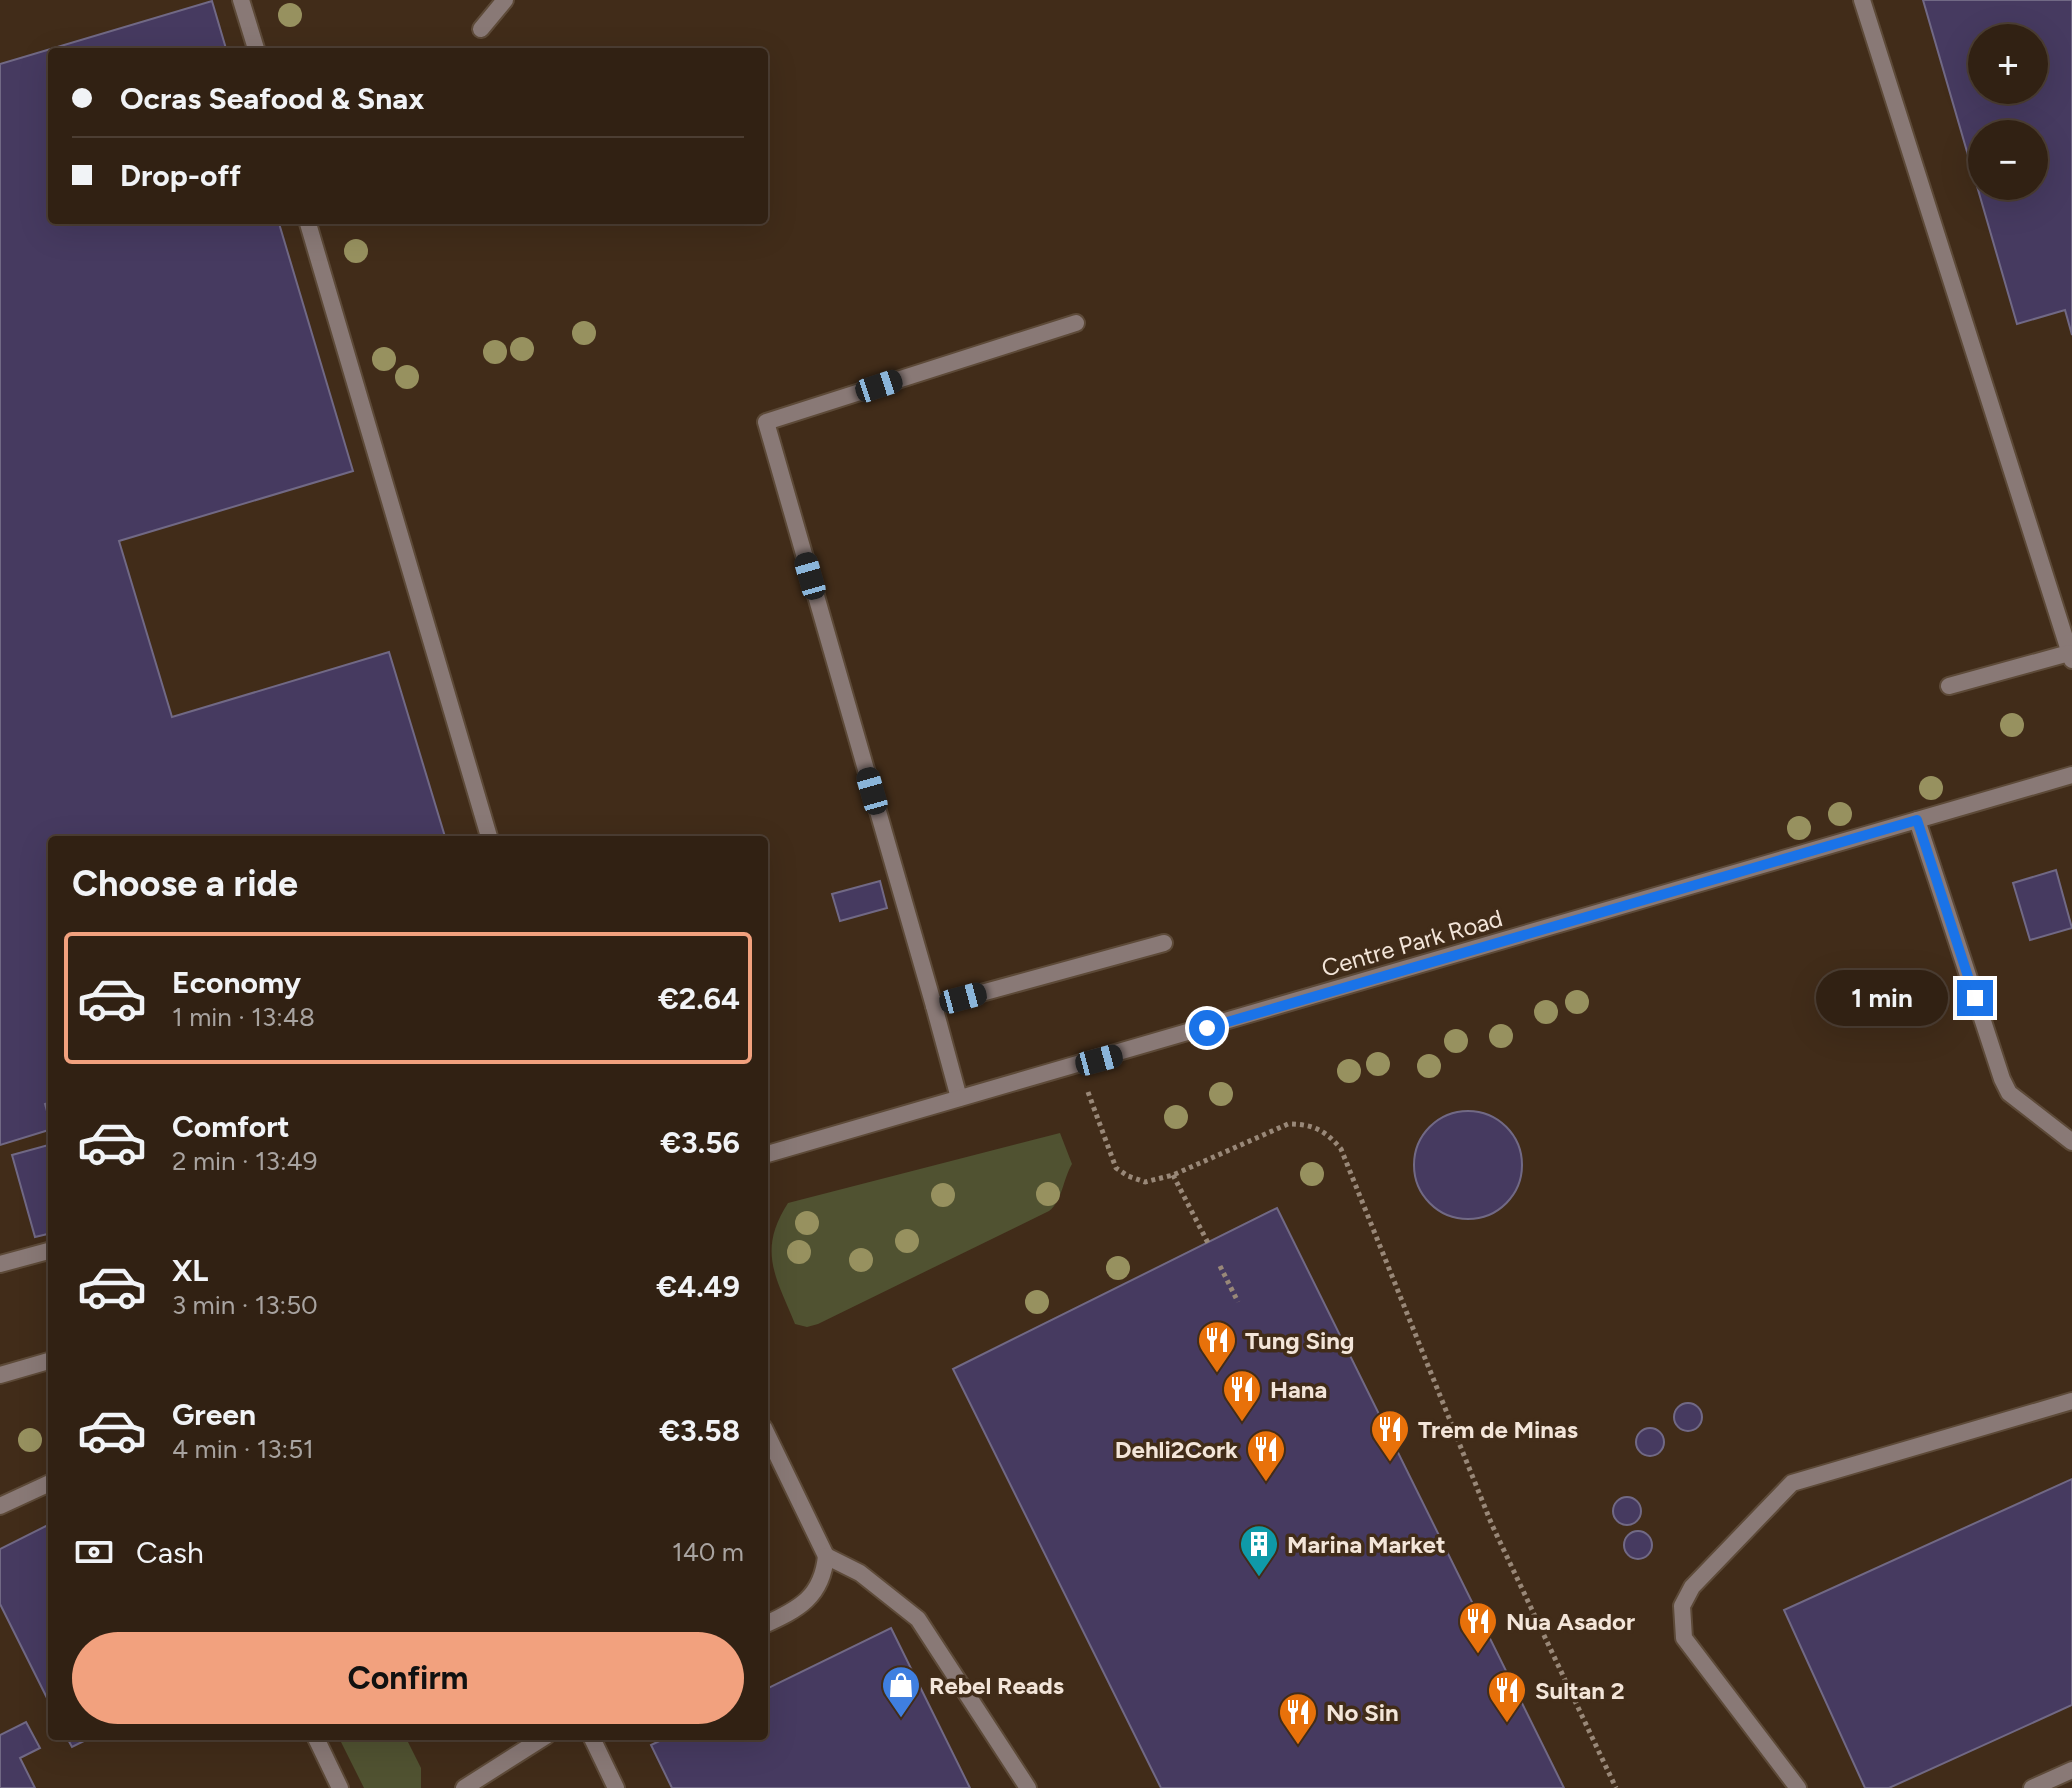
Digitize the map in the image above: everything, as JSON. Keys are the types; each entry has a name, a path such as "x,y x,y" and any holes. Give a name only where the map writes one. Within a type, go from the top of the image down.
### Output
{"street":[{"path":"241,0 256,48"},
{"path":"481,29 505,0"},
{"path":"1862,0 2071,656 1949,686"},
{"path":"308,224 489,836"},
{"path":"959,1098 766,422 1076,323"},
{"name":"Centre Park Road","path":"768,1154 2072,775"},
{"path":"1917,820 2002,1079 2009,1093 2072,1142"},
{"path":"934,1006 1164,943"},
{"path":"0,1264 48,1251"},
{"path":"0,1375 48,1361"},
{"path":"1798,1788 1684,1638 1682,1606 1692,1587 1792,1483 2072,1401"},
{"path":"768,1436 826,1556 824,1575 816,1593 802,1607 768,1623"},
{"path":"0,1506 48,1484"},
{"path":"826,1556 860,1573 918,1619 1028,1788"},
{"path":"317,1740 340,1788"},
{"path":"464,1788 540,1740"},
{"path":"593,1740 616,1788"},
{"path":"2032,1788 2072,1770"}],"path":[{"path":"1080,1065 1116,1168 1145,1182 1173,1175 1288,1124 1305,1124 1325,1130 1341,1149 1492,1525 1616,1788"},
{"path":"1173,1175 1208,1243"},
{"path":"1220,1266 1238,1302"}],"green space":[{"path":"1060,1133 1072,1164 1057,1202 1049,1211 818,1324 807,1327 795,1324 776,1278 772,1250 773,1236 788,1203"},
{"path":"340,1740 407,1740 421,1768 421,1788 364,1788"}],"building":[{"path":"1923,0 2072,0 2072,335 2065,310 2017,324 1981,200 2048,200 2048,120 1968,120 1968,155"},
{"path":"212,1 226,48 54,48"},
{"path":"48,50 48,224 279,224 353,471 119,541 172,717 389,652 445,836 48,836 48,1103 45,1104 48,1130 0,1145 0,64"},
{"path":"2056,870 2072,928 2030,940 2013,883"},
{"path":"880,881 887,908 840,921 832,894"},
{"path":"1468,1111 1489,1115 1506,1127 1518,1144 1522,1165 1518,1186 1506,1203 1489,1215 1468,1219 1447,1215 1430,1203 1418,1186 1414,1165 1418,1144 1430,1127 1447,1115"},
{"path":"48,1145 48,1234 35,1237 12,1155"},
{"name":"Marina Market","path":"1277,1208 1564,1788 1161,1788 953,1369"},
{"path":"1688,1403 1698,1407 1702,1417 1698,1427 1688,1431 1678,1427 1674,1417 1678,1407"},
{"path":"1650,1428 1660,1432 1664,1442 1660,1452 1650,1456 1640,1452 1636,1442 1640,1432"},
{"path":"2072,1479 2072,1705 1889,1788 1865,1788 1784,1610"},
{"path":"1627,1497 1637,1501 1641,1511 1637,1521 1627,1525 1617,1521 1613,1511 1617,1501"},
{"path":"48,1525 48,1700 0,1604 0,1549"},
{"path":"1638,1531 1648,1535 1652,1545 1648,1555 1638,1559 1628,1555 1624,1545 1628,1535"},
{"path":"891,1628 970,1788 672,1788 651,1745 662,1740 768,1740 768,1688"},
{"path":"26,1722 40,1748 20,1758 35,1788 0,1788 0,1735"},
{"path":"68,1740 86,1740 72,1747"}],"place":[{"name":"Tung Sing","path":"1217,1374"},
{"name":"Hana","path":"1242,1423"},
{"name":"Trem de Minas","path":"1390,1463"},
{"name":"Dehli2Cork","path":"1266,1483"},
{"name":"Marina Market","path":"1259,1578"},
{"name":"Nua Asador","path":"1478,1655"},
{"name":"Rebel Reads","path":"901,1719"},
{"name":"Sultan 2","path":"1507,1724"},
{"name":"No Sin","path":"1298,1746"}],"route":[{"path":"1207,1028 1917,820 1975,998"}]}
